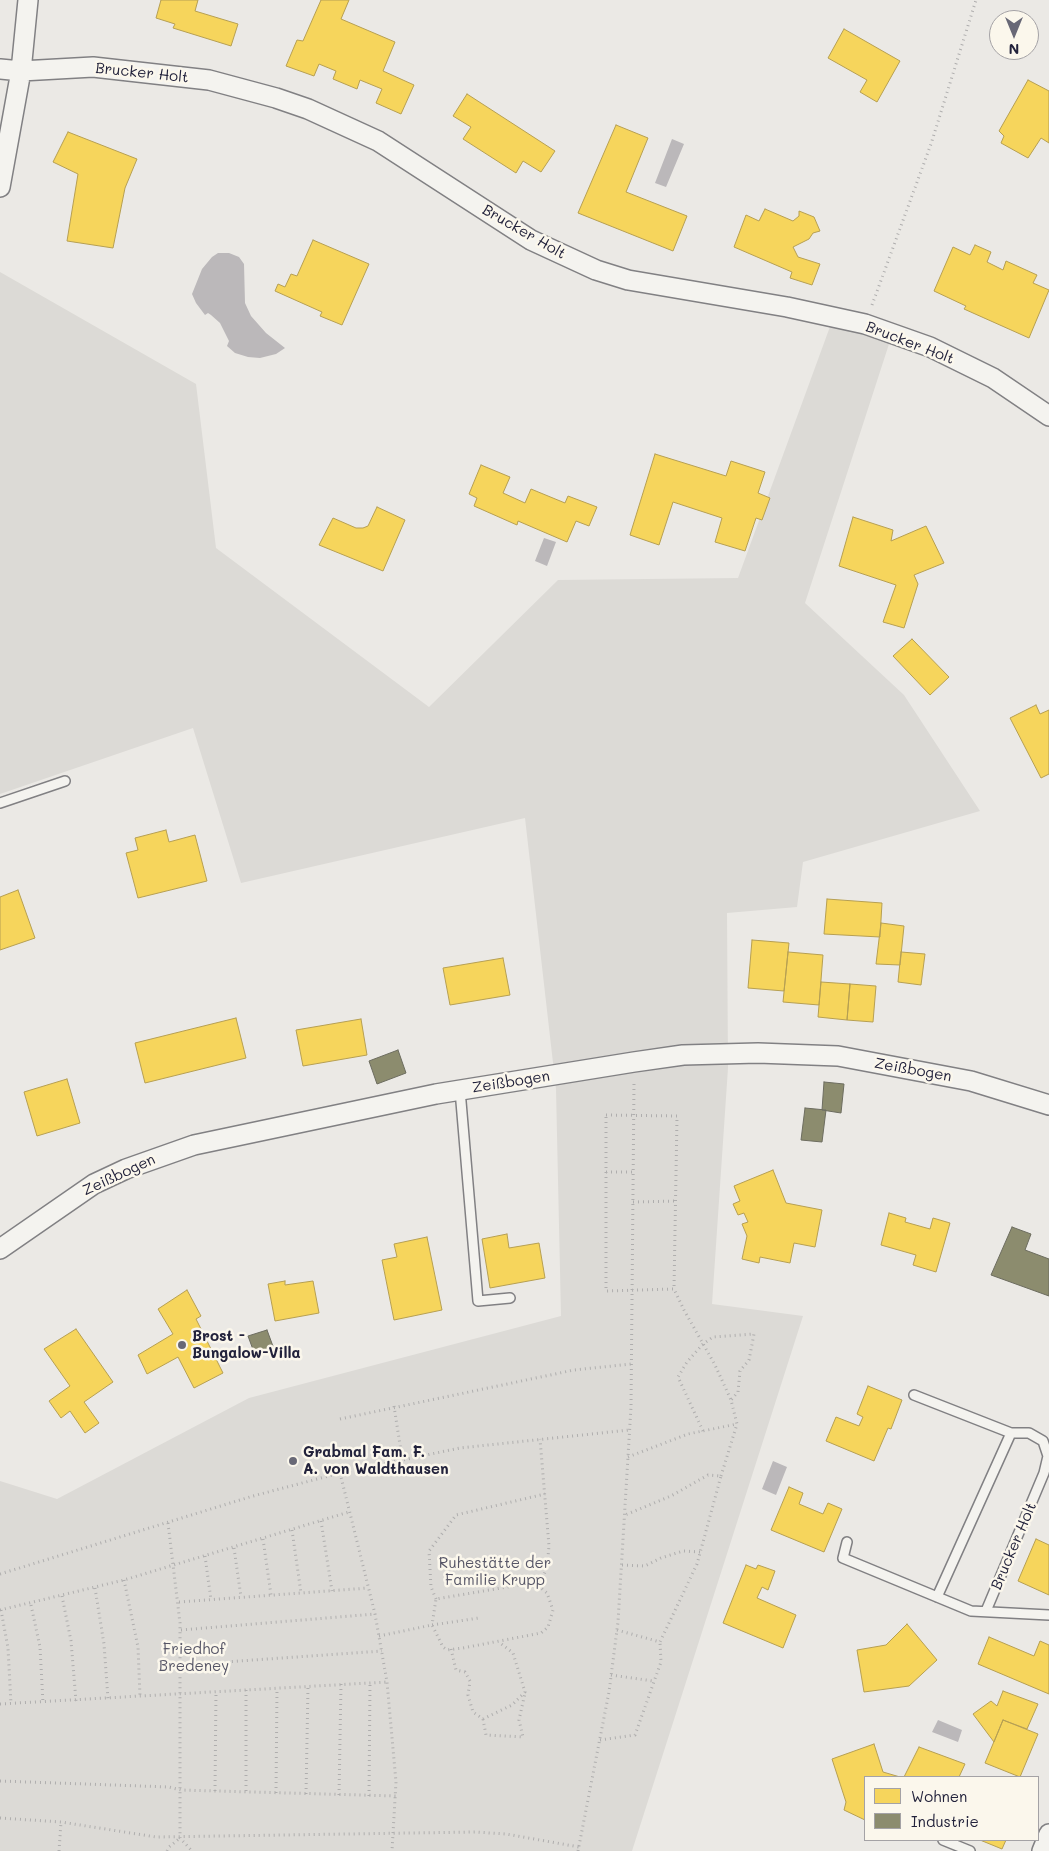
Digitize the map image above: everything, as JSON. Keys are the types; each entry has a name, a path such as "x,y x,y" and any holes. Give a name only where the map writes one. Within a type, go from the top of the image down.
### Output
{"street":[{"path":"0,186 21,71 28,0"},
{"name":"Brucker Holt","path":"0,69 21,71 93,67 209,80 308,108 378,142 531,240 596,270 628,280 865,324 930,347 993,378 1049,416"},
{"name":"Zeißbogen","path":"0,1249 94,1184 155,1158 194,1145 252,1131 460,1090 683,1055 758,1053 838,1056 971,1081 1049,1105"},
{"path":"1042,1851 1049,1834"}],"lane":[{"path":"0,802 65,781"},
{"path":"460,1090 478,1301 510,1298"},
{"name":"Brucker Holt","path":"914,1395 1011,1433 1029,1433 1043,1441 1048,1456 1044,1474 986,1611"},
{"path":"937,1597 1011,1433"},
{"name":"Brucker Holt","path":"847,1542 843,1558 971,1611 1049,1616"},
{"path":"945,1841 970,1851"}],"path":[{"path":"865,324 931,144 976,0"},
{"path":"0,1818 60,1822 156,1837 180,1838 506,1834 579,1849 611,1675 622,1565 631,1364 634,1062"},
{"path":"600,1740 635,1735 661,1662 660,1642 687,1589 701,1552 721,1476 738,1424 731,1400 674,1289 677,1116 606,1115 606,1291 674,1289"},
{"path":"606,1172 634,1172"},
{"path":"633,1202 677,1201"},
{"path":"703,1431 678,1377 703,1344 713,1337 754,1334 748,1360 740,1371 738,1392 731,1400"},
{"path":"340,1419 394,1406 574,1370 631,1364"},
{"path":"394,1406 402,1458"},
{"path":"628,1457 688,1434 738,1424"},
{"path":"0,1574 262,1494 402,1458 460,1448 629,1430"},
{"path":"538,1587 547,1568 549,1557 540,1439"},
{"path":"340,1473 375,1614 387,1682 396,1796 392,1851"},
{"path":"625,1515 671,1496 708,1475 721,1476"},
{"path":"436,1599 519,1585 538,1587 547,1593 551,1602 552,1619 548,1627 534,1636 451,1649 443,1647 432,1625 436,1599 431,1587 429,1551 456,1515 545,1494"},
{"path":"11,1704 8,1648 0,1610 31,1605 174,1566 349,1512"},
{"path":"321,1521 332,1591"},
{"path":"168,1523 181,1630 180,1838 192,1851"},
{"path":"292,1530 301,1593"},
{"path":"263,1539 271,1595"},
{"path":"234,1548 241,1598"},
{"path":"622,1565 645,1566 661,1558 683,1551 701,1552"},
{"path":"205,1556 211,1600"},
{"path":"124,1580 138,1647 140,1696"},
{"path":"95,1588 104,1644 108,1699"},
{"path":"179,1602 368,1588"},
{"path":"62,1596 71,1641 76,1700"},
{"path":"31,1605 40,1647 43,1703"},
{"path":"181,1630 375,1614"},
{"path":"379,1636 479,1618"},
{"path":"617,1630 660,1642"},
{"path":"451,1649 456,1670 465,1672 470,1681 468,1695 473,1712 482,1719 486,1735 523,1737 519,1720 525,1692 512,1653 499,1642"},
{"path":"182,1665 382,1652"},
{"path":"611,1675 653,1681"},
{"path":"369,1796 370,1682"},
{"path":"0,1704 387,1682"},
{"path":"339,1795 340,1684"},
{"path":"306,1794 308,1686"},
{"path":"276,1793 277,1688"},
{"path":"246,1690 246,1792"},
{"path":"215,1791 216,1691"},
{"path":"482,1719 512,1705 525,1692"},
{"path":"0,1781 169,1787 181,1790 396,1796"},
{"path":"59,1851 60,1822"},
{"path":"167,1851 180,1838"}],"green space":[{"path":"0,272 196,384 216,548 429,707 558,580 738,578 835,313 865,324 889,344 805,603 904,695 980,811 803,862 797,907 727,913 728,1068 712,1304 803,1316 632,1851 0,1851 0,1481 57,1499 249,1398 561,1316 556,1089 525,818 241,883 193,728 0,794"}],"shaded area":[{"path":"672,139 684,144 666,187 655,183"},
{"path":"218,253 229,253 239,257 244,264 245,303 251,316 266,333 285,348 276,354 260,358 235,353 227,346 229,341 220,323 208,313 205,315 196,303 192,294 202,269"},
{"path":"544,538 556,542 547,566 535,561"},
{"path":"773,1461 787,1467 776,1495 762,1489"},
{"path":"938,1720 962,1730 958,1742 932,1732"}],"building: Wohnen":[{"path":"161,0 198,0 195,11 238,24 231,46 173,28 175,24 156,18"},
{"path":"321,0 349,0 341,19 395,42 383,71 414,85 401,114 376,103 382,89 360,80 357,89 333,79 336,71 319,64 314,76 286,66 297,40 303,41"},
{"path":"844,29 900,61 877,102 860,92 867,80 828,58"},
{"path":"1028,80 1049,91 1049,143 1041,138 1028,158 1001,143 1004,136 999,131"},
{"path":"467,94 555,151 541,172 523,161 516,173 463,139 471,127 453,116"},
{"path":"616,125 648,138 626,192 687,216 673,251 578,213"},
{"path":"68,132 137,159 125,188 113,248 67,241 78,174 53,162"},
{"path":"765,209 793,221 799,216 799,211 814,217 820,231 813,233 809,239 793,247 798,257 820,264 812,285 790,278 792,272 734,247 746,215 759,221"},
{"path":"313,240 369,264 342,325 320,316 322,312 275,291 278,284 285,287 291,274 297,276"},
{"path":"975,245 991,252 987,262 1003,270 1006,261 1037,275 1033,283 1049,290 1029,338 964,309 966,306 934,291 953,247 970,255"},
{"path":"655,454 726,476 731,461 765,472 758,493 770,498 762,520 756,518 745,551 715,542 722,518 673,502 659,545 630,535"},
{"path":"481,465 510,477 503,493 525,503 531,489 565,503 568,496 597,507 589,526 576,521 567,542 518,521 517,525 474,506 477,498 469,494"},
{"path":"377,507 405,520 383,571 319,545 333,518 356,528 363,528 368,526"},
{"path":"853,517 893,530 891,541 926,526 944,563 914,575 918,584 904,628 883,622 896,585 839,566"},
{"path":"912,639 949,677 930,695 893,656"},
{"path":"1036,705 1040,714 1049,710 1049,774 1041,778 1010,718"},
{"path":"166,830 169,842 195,835 207,881 138,898 126,853 138,850 135,838"},
{"path":"18,890 35,938 0,950 0,897"},
{"path":"827,899 882,903 880,937 824,934"},
{"path":"881,923 904,926 900,965 876,964"},
{"path":"752,940 789,943 784,991 748,988"},
{"path":"788,952 823,955 819,1005 783,1002"},
{"path":"901,952 925,954 921,985 898,982"},
{"path":"503,958 510,995 450,1005 443,968"},
{"path":"821,982 850,984 847,1020 818,1017"},
{"path":"850,984 876,986 873,1022 847,1020"},
{"path":"236,1018 246,1058 145,1083 135,1043"},
{"path":"361,1019 367,1055 303,1066 296,1030"},
{"path":"67,1079 80,1123 37,1136 24,1092"},
{"path":"773,1170 786,1203 822,1210 815,1247 794,1243 790,1263 760,1257 759,1263 742,1259 747,1236 742,1224 748,1222 744,1213 738,1215 733,1204 740,1201 734,1186"},
{"path":"889,1213 906,1218 905,1222 930,1229 933,1218 950,1223 936,1272 913,1265 916,1255 881,1245"},
{"path":"507,1234 509,1248 539,1243 545,1278 490,1288 482,1239"},
{"path":"427,1237 442,1310 394,1320 382,1260 397,1257 394,1244"},
{"path":"285,1281 285,1285 313,1281 319,1313 275,1321 268,1284"},
{"name":"Brost - Bungalow-Villa","path":"187,1290 201,1316 196,1319 223,1373 194,1388 178,1357 147,1374 138,1355 173,1334 158,1309"},
{"path":"76,1329 113,1382 84,1402 99,1423 85,1433 70,1411 61,1418 49,1401 70,1386 44,1349"},
{"path":"868,1386 902,1400 891,1429 888,1428 874,1461 826,1441 836,1417 859,1426 863,1417 857,1414"},
{"path":"789,1487 803,1493 799,1504 823,1514 828,1503 842,1509 824,1552 771,1530"},
{"path":"1036,1539 1049,1545 1049,1595 1018,1581"},
{"path":"746,1565 756,1569 758,1565 775,1571 768,1590 762,1587 757,1598 796,1615 783,1648 723,1623"},
{"path":"907,1624 937,1660 909,1686 864,1692 857,1650 886,1645"},
{"path":"989,1637 1034,1656 1040,1641 1049,1645 1049,1694 978,1664"},
{"path":"1003,1691 1038,1704 1027,1729 1003,1720 994,1742 973,1714 991,1701 997,1706"},
{"path":"1003,1720 1038,1734 1020,1776 985,1763"},
{"path":"874,1744 883,1772 897,1776 864,1776 864,1820 844,1810 846,1802 832,1759"},
{"path":"919,1747 965,1764 959,1776 904,1776"},
{"path":"982,1841 1006,1841 1002,1849"}],"building: Industrie":[{"path":"398,1050 406,1073 377,1084 369,1061"},
{"path":"824,1082 844,1084 841,1113 822,1110"},
{"path":"805,1108 826,1110 822,1142 801,1140"},
{"path":"1012,1227 1031,1234 1025,1250 1049,1259 1049,1296 991,1275"},
{"path":"267,1330 274,1349 255,1355 248,1336"}],"place":[{"name":"Brost - Bungalow-Villa","path":"182,1345"},
{"name":"Grabmal Fam. F. A. von Waldthausen","path":"293,1461"}],"park label":[{"name":"Ruhestätte der Familie Krupp","path":"495,1572"},
{"name":"Friedhof Bredeney","path":"194,1658"}]}
